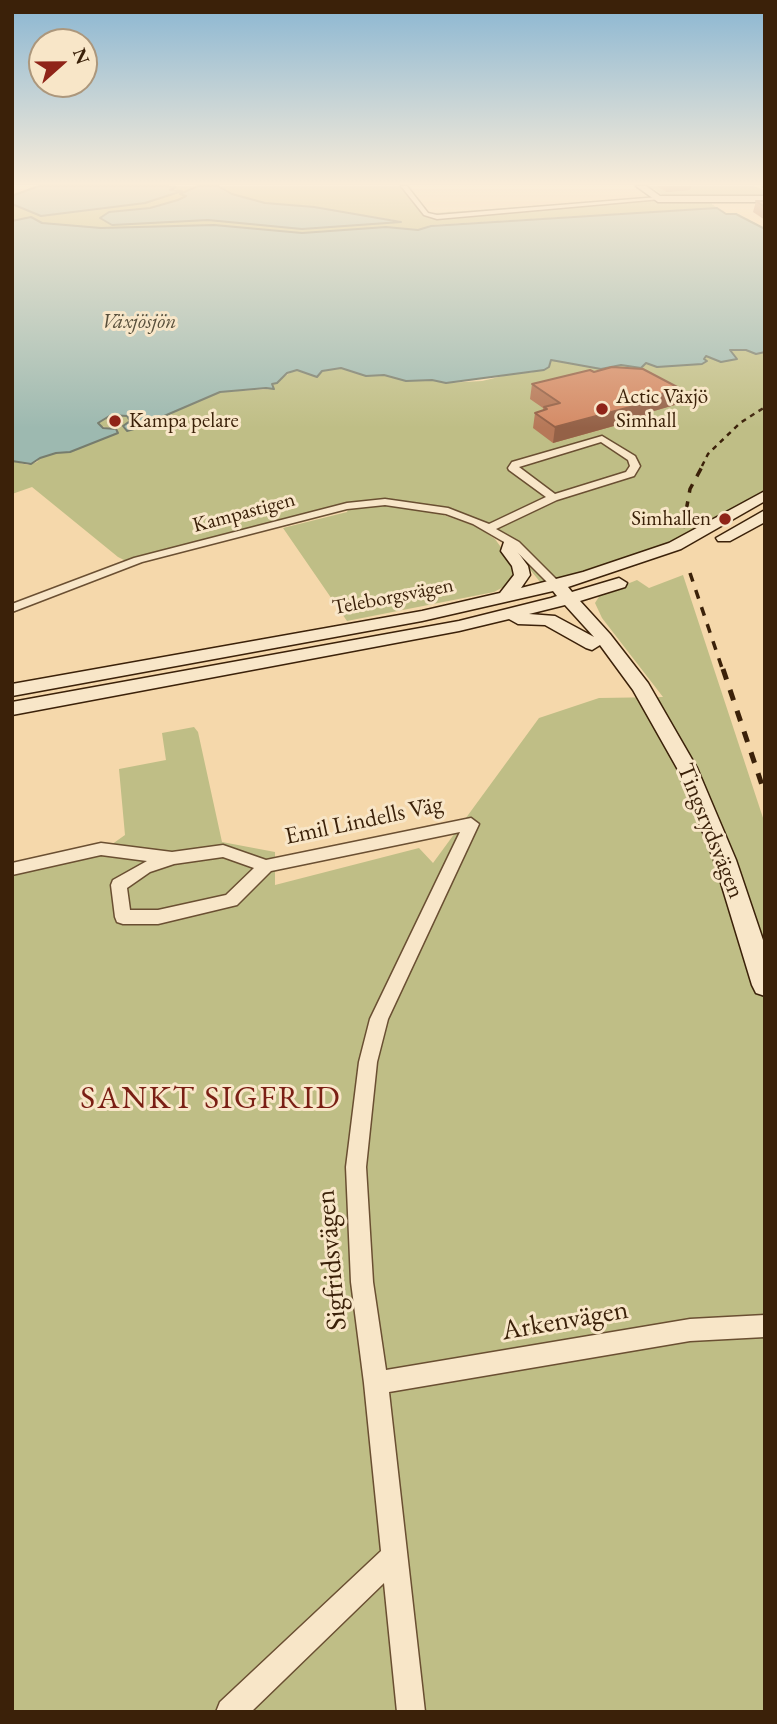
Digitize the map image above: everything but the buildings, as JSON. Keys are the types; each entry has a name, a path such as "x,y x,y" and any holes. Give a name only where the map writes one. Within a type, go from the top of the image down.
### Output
{"main road":[{"name":"Teleborgsvägen","path":"12,690 422,616 506,597 607,587 698,550 763,503"},
{"name":"Teleborgsvägen","path":"12,709 459,626 556,593 675,546 763,503"},
{"path":"506,541 522,575 506,597"},
{"path":"607,587 597,595 592,608 612,649"},
{"name":"Tingsrydsvägen","path":"556,593 592,644 659,720"},
{"name":"Tingsrydsvägen","path":"556,593 612,649 642,687 687,768 709,815 742,908 765,985"},
{"path":"459,626 537,618 558,624 592,644"}],"street":[{"path":"489,528 553,498 630,474 635,466 632,458 602,439 516,464 513,468 553,498"},
{"name":"Kampastigen","path":"12,607 138,560 347,506 385,502 456,513 489,528 506,541 556,593"},
{"name":"Emil Lindells Väg","path":"266,866 231,900 158,917 123,917 119,885 144,868 172,858 223,851 266,866 471,824"},
{"name":"Sigfridsvägen","path":"411,1712 376,1383 362,1282 356,1167 368,1062 379,1019 471,824"},
{"name":"Emil Lindells Väg","path":"12,869 101,849 172,858"},
{"name":"Arkenvägen","path":"376,1383 691,1330 765,1326"},
{"path":"230,1712 395,1555"}],"shaded area":[{"path":"730,350 746,350 755,354 765,352 765,495 675,546 545,588 510,545 489,528 427,507 365,503 130,563 118,557 32,487 12,494 12,461 28,465 40,458 70,452 118,433 116,429 100,426 98,423 105,418 127,416 130,421 124,426 134,429 220,392 272,389 272,384 293,371 304,371 317,377 322,371 341,368 366,376 384,375 406,381 432,380 446,383 482,381 520,372 530,373 548,367 550,360 608,369 621,365 641,368 646,363 658,367 702,364 706,356 721,362 736,359"},
{"path":"387,505 432,511 478,527 495,539 513,564 516,574 511,583 494,592 347,621 283,528 347,512 348,509"},
{"path":"683,575 765,824 765,1712 12,1712 12,872 101,852 125,835 119,769 166,760 162,733 194,727 198,732 222,842 275,852 275,885 419,848 433,863 539,718 599,698 663,697 602,618 595,603 600,595 637,580 649,588"}],"water":[{"name":"Växjösjön","path":"12,266 765,266 765,352 756,354 746,350 730,350 737,359 721,362 706,356 704,359 707,361 702,364 657,367 646,363 641,368 621,365 601,369 551,360 549,367 544,370 446,383 432,380 406,381 384,375 366,376 341,368 322,371 317,377 297,370 287,373 277,383 272,384 274,389 220,392 127,431 123,426 130,421 127,416 111,415 98,423 103,428 116,429 118,433 70,452 40,458 31,464 12,461"}],"railway":[{"path":"702,466 708,454 740,423 765,407"},
{"path":"683,528 690,489 703,465"},
{"path":"690,573 723,671"},
{"path":"723,669 765,794"}],"place":[{"name":"Actic Växjö Simhall","path":"602,409"},
{"name":"Kampa pelare","path":"115,421"},
{"name":"Simhallen","path":"725,519"}],"district":[{"name":"SANKT SIGFRID","path":"211,1099"}]}
